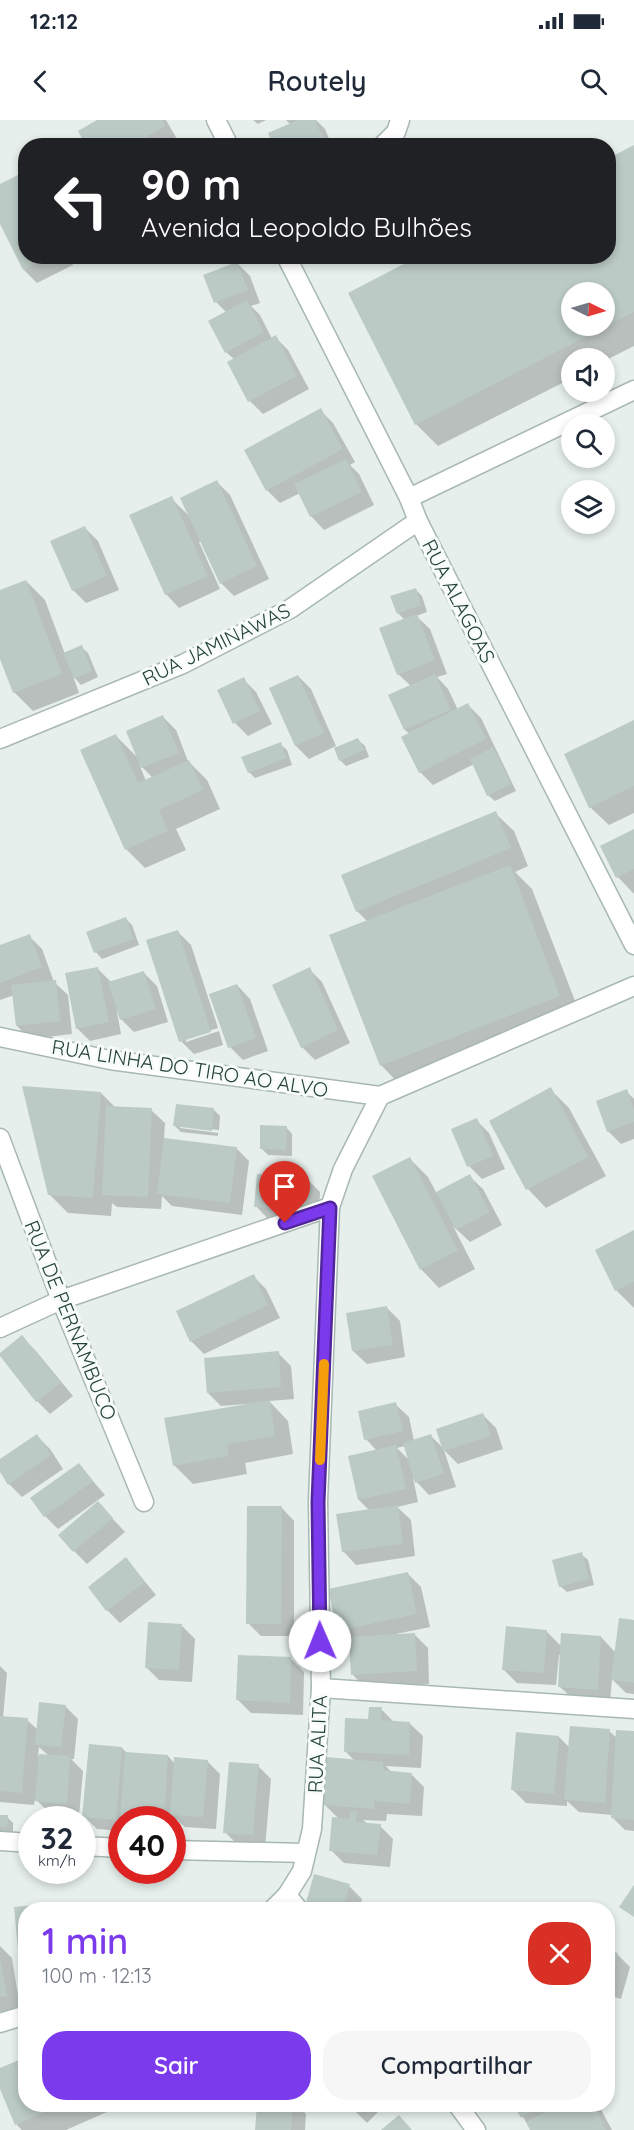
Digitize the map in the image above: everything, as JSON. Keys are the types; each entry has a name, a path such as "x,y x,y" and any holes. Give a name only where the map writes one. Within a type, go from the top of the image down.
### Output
{"street":[{"path":"216,120 225,138"},
{"path":"390,138 396,132 400,120"},
{"name":"RUA ALAGOAS","path":"290,264 634,945"},
{"path":"409,498 634,390"},
{"name":"RUA JAMINAWAS","path":"0,739 183,664 290,609 418,521"},
{"path":"380,1096 634,986"},
{"name":"RUA LINHA DO TIRO AO ALVO","path":"0,1037 110,1060 380,1096"},
{"name":"RUA ALITA","path":"280,1902 302,1871 312,1829 321,1688 318,1502 330,1208 343,1169 380,1096"},
{"name":"RUA DE PERNAMBUCO","path":"0,1138 61,1300 144,1502"},
{"path":"0,1328 61,1300 330,1208"},
{"path":"321,1688 634,1709"},
{"path":"0,1841 18,1842"},
{"path":"186,1850 306,1853"},
{"path":"287,1895 293,1902"},
{"path":"0,2023 18,2017"},
{"path":"463,2112 476,2130"}],"building":[{"path":"97,120 162,120 165,126 145,138 82,138 78,131"},
{"path":"298,120 315,120 323,138 270,138 268,133"},
{"path":"634,145 634,312 615,322 615,282 561,282 561,336 587,336 415,425 348,293 404,264 616,264 616,154"},
{"path":"18,175 18,260 0,224 0,184"},
{"path":"20,264 35,264 23,270"},
{"path":"232,264 238,264 248,290 214,303 203,275"},
{"path":"247,300 264,332 225,353 208,321"},
{"path":"276,335 297,376 248,402 227,362"},
{"path":"321,408 343,449 266,491 244,450"},
{"path":"346,459 362,492 310,517 294,484"},
{"path":"217,480 257,566 220,584 180,498"},
{"path":"172,496 208,576 165,595 129,515"},
{"path":"85,526 107,576 72,591 50,541"},
{"path":"26,580 62,674 13,693 0,659 0,590"},
{"path":"416,588 421,605 397,614 390,596"},
{"path":"417,614 435,660 397,675 379,628"},
{"path":"82,645 92,671 74,679 63,653"},
{"path":"435,674 451,710 404,730 388,695"},
{"path":"298,675 324,733 295,746 269,688"},
{"path":"244,677 260,711 233,724 217,690"},
{"path":"468,703 486,739 419,773 401,737"},
{"path":"163,715 179,753 141,768 126,731"},
{"path":"634,720 634,786 589,808 564,754"},
{"path":"116,734 138,783 189,760 203,790 159,810 168,831 125,850 80,750"},
{"path":"358,738 364,750 339,761 334,748"},
{"path":"281,742 286,758 248,773 241,757"},
{"path":"493,747 511,784 487,796 470,759"},
{"path":"496,811 511,848 356,912 341,875"},
{"path":"634,829 634,869 616,878 600,846"},
{"path":"510,865 560,996 380,1066 329,935"},
{"path":"126,917 134,939 94,953 86,932"},
{"path":"178,930 211,1032 179,1042 146,940"},
{"path":"30,934 42,967 0,983 0,945"},
{"path":"98,967 109,1022 76,1029 65,973"},
{"path":"310,967 338,1030 301,1048 272,985"},
{"path":"144,971 156,1009 120,1020 108,982"},
{"path":"56,980 60,1021 16,1026 11,985"},
{"path":"237,984 256,1038 228,1048 209,994"},
{"path":"22,1086 101,1092 93,1198 48,1195"},
{"path":"551,1087 588,1157 526,1190 489,1121"},
{"path":"627,1089 634,1110 634,1122 607,1132 596,1101"},
{"path":"176,1104 214,1108 212,1131 173,1126"},
{"path":"106,1106 152,1108 148,1197 102,1195"},
{"path":"477,1118 493,1156 467,1167 451,1129"},
{"path":"260,1125 287,1126 286,1150 260,1149"},
{"path":"164,1138 237,1147 230,1203 157,1194"},
{"path":"410,1157 458,1250 420,1270 372,1176"},
{"path":"257,1174 308,1177 305,1210 254,1207"},
{"path":"470,1174 490,1212 456,1230 436,1192"},
{"path":"634,1230 634,1282 615,1291 595,1250"},
{"path":"254,1274 268,1305 190,1342 176,1311"},
{"path":"387,1306 393,1345 352,1351 346,1313"},
{"path":"22,1335 61,1383 36,1402 0,1356 0,1353"},
{"path":"279,1351 281,1387 207,1393 204,1358"},
{"path":"270,1400 275,1436 227,1444 229,1456 173,1466 164,1418"},
{"path":"396,1402 403,1431 364,1440 358,1411"},
{"path":"483,1413 491,1436 443,1451 436,1429"},
{"path":"37,1434 51,1455 8,1485 0,1472 0,1459"},
{"path":"431,1434 444,1474 415,1483 403,1443"},
{"path":"396,1445 406,1489 358,1500 348,1456"},
{"path":"79,1463 93,1481 44,1517 30,1498"},
{"path":"98,1501 113,1518 73,1552 58,1535"},
{"path":"398,1505 403,1544 342,1552 336,1514"},
{"path":"247,1506 282,1506 281,1624 246,1624"},
{"path":"582,1552 589,1579 559,1587 552,1560"},
{"path":"126,1557 145,1582 106,1611 88,1587"},
{"path":"408,1572 417,1614 337,1631 328,1589"},
{"path":"619,1618 634,1620 634,1683 611,1680"},
{"path":"148,1622 182,1624 179,1670 145,1668"},
{"path":"506,1626 547,1630 544,1673 502,1670"},
{"path":"415,1633 417,1671 351,1675 349,1637"},
{"path":"561,1633 601,1636 598,1690 558,1687"},
{"path":"238,1655 291,1657 290,1703 236,1700"},
{"path":"39,1702 66,1705 61,1747 35,1745"},
{"path":"369,1707 382,1707 381,1720 410,1722 409,1755 344,1752 345,1718 368,1719"},
{"path":"0,1716 28,1718 22,1793 0,1791"},
{"path":"570,1726 610,1729 605,1803 564,1800"},
{"path":"616,1730 634,1731 634,1820 611,1818"},
{"path":"516,1732 559,1736 554,1794 511,1790"},
{"path":"89,1744 122,1747 117,1806 108,1806 108,1819 96,1818 96,1806 83,1806"},
{"path":"125,1752 168,1755 165,1806 121,1806"},
{"path":"39,1754 70,1756 67,1804 35,1801"},
{"path":"174,1757 208,1760 203,1817 186,1816 186,1806 171,1806"},
{"path":"326,1757 383,1762 383,1770 412,1773 410,1804 374,1801 374,1809 323,1805"},
{"path":"229,1762 259,1764 253,1835 223,1833"},
{"path":"350,1811 357,1811 356,1822 381,1824 377,1855 329,1851 332,1817 350,1819"},
{"path":"0,1815 8,1815 7,1828 0,1827"},
{"path":"314,1874 350,1884 345,1902 306,1902"},
{"path":"634,1885 634,1917 619,1907"},
{"path":"14,1907 18,1907 18,1949"},
{"path":"0,1958 7,1996 0,1997"},
{"path":"18,2060 18,2112 45,2112 15,2125 0,2089 0,2068"},
{"path":"256,2112 292,2112 291,2130 255,2130"},
{"path":"518,2112 531,2112 521,2118"},
{"path":"546,2112 598,2112 606,2130 530,2130 526,2122"},
{"path":"399,2115 412,2130 381,2130"}],"slow traffic":[{"path":"320,1460 324,1364"}],"route":[{"path":"285,1223 330,1208 318,1502 320,1641"}]}
